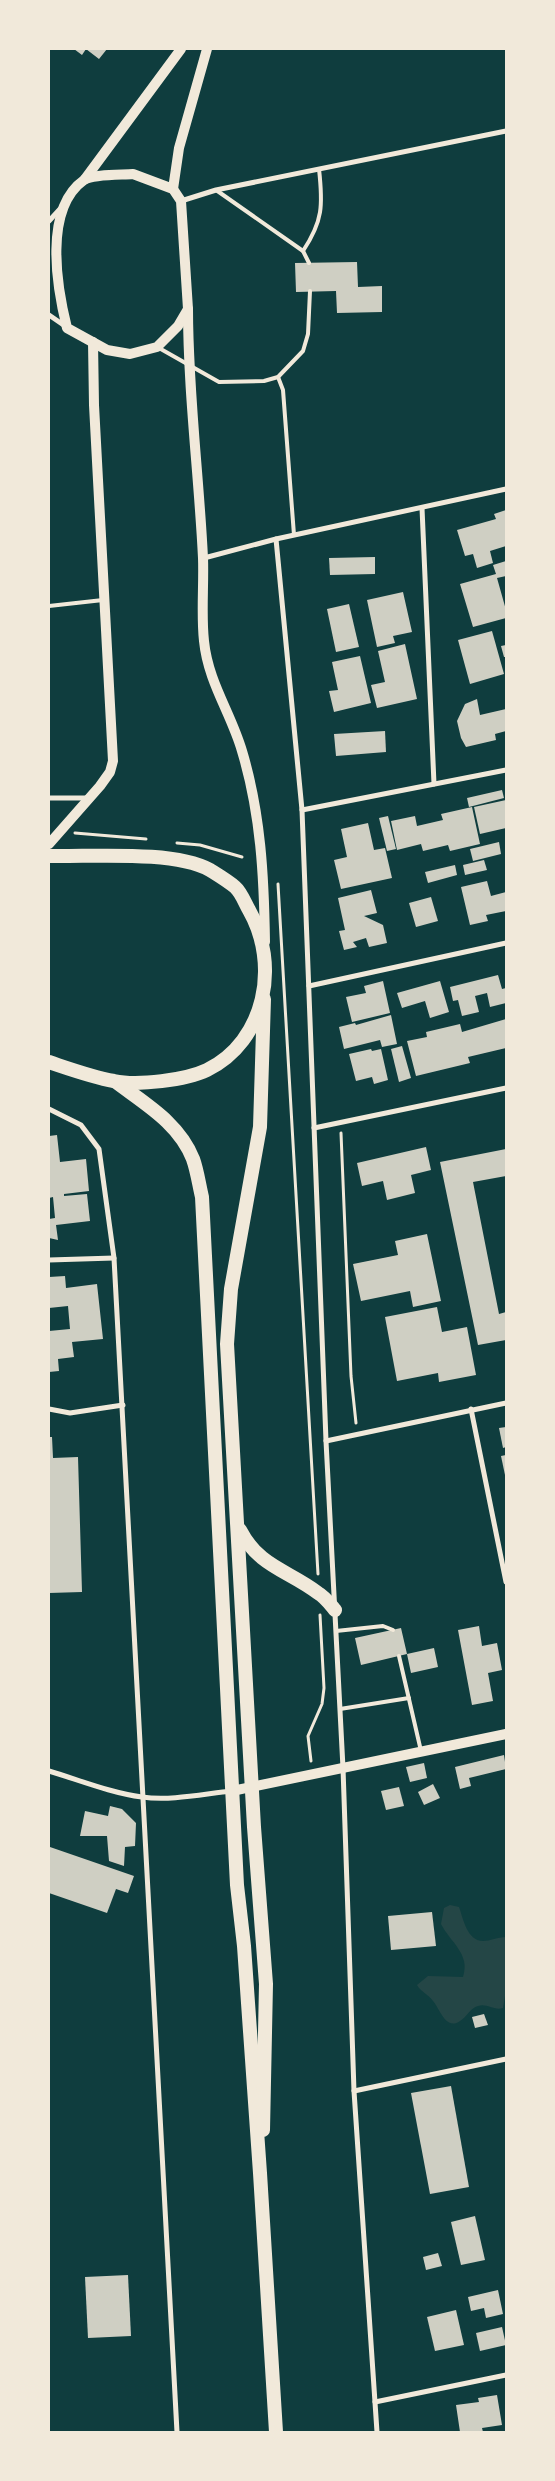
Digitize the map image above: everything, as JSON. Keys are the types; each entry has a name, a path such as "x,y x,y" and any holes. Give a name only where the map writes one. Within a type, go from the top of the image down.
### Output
{"highway":[{"path":"49,856 179,860 209,870 236,888 256,922 265,963 260,1127 228,1312 227,1344 252,1787 266,1984 265,2106 260,2173"},
{"path":"49,1062 116,1082 166,1081 206,1070 230,1056 246,1038 264,999"},
{"path":"116,1082 170,1122 184,1140 193,1159 202,1197 237,1885 244,1946 276,2432"},
{"path":"237,1524 248,1545 259,1557 274,1568 319,1593 335,1610"}],"main road":[{"path":"181,49 66,202 59,226 57,250 58,282 68,328 107,350 130,354 157,347 178,326 188,309"},
{"path":"173,189 179,148 207,49"},
{"path":"85,179 133,174 173,189 181,201 188,309 188,365 203,558 204,641 211,678 242,749 254,792 264,869 265,963"},
{"path":"49,844 90,798 110,772 113,761 103,600 93,342"},
{"path":"232,1791 506,1734"}],"street":[{"path":"181,201 216,190 506,131"},
{"path":"49,221 66,202"},
{"path":"49,315 68,328"},
{"path":"203,558 276,539 506,489"},
{"path":"422,508 434,784"},
{"path":"276,539 302,810 326,1441 343,1768 354,2091 377,2432"},
{"path":"302,810 506,770"},
{"path":"49,798 90,798"},
{"path":"309,986 506,943"},
{"path":"314,1128 506,1088"},
{"path":"49,1109 80,1125 99,1149 114,1258 177,2432"},
{"path":"49,1260 114,1258"},
{"path":"326,1441 506,1403"},
{"path":"49,1410 70,1412 123,1405"},
{"path":"471,1410 506,1582"},
{"path":"49,1771 144,1797 188,1796 232,1791"},
{"path":"354,2091 506,2059"},
{"path":"375,2402 506,2374"}],"lane":[{"path":"304,251 316,232 322,210 319,169"},
{"path":"216,190 304,251 309,263"},
{"path":"157,347 219,382 264,381 278,377 303,351 308,334 310,291"},
{"path":"278,377 283,390 294,535"},
{"path":"49,606 103,600"},
{"path":"336,1631 383,1626 393,1630"},
{"path":"399,1656 421,1752"},
{"path":"340,1709 409,1698"}],"path":[{"path":"278,877 324,1688 322,1704 308,1736 313,1774"},
{"path":"340,1122 351,1376 358,1434"}],"shaded area":[{"path":"450,1905 459,1907 466,1928 478,1940 486,1941 506,1937 506,1990 503,2008 497,2009 481,2005 455,2023 451,2023 444,2018 436,2005 417,1985 428,1976 463,1977 465,1969 462,1955 441,1924 444,1908"}],"building":[{"path":"74,49 86,49 82,55"},
{"path":"86,49 107,49 99,59"},
{"path":"357,262 358,287 382,286 382,312 337,313 336,291 296,292 295,263"},
{"path":"506,510 506,546 490,551 493,563 477,568 473,554 465,556 457,530 496,519 494,514"},
{"path":"375,557 375,574 330,575 329,558"},
{"path":"506,561 506,576 497,578 506,610 506,618 473,627 460,584 496,574 493,565"},
{"path":"403,592 412,632 393,636 395,643 377,647 367,600"},
{"path":"349,604 359,647 336,652 327,609"},
{"path":"492,631 504,674 470,684 458,640"},
{"path":"405,644 417,699 377,708 371,685 385,682 378,651"},
{"path":"506,645 506,657 504,657 501,646"},
{"path":"360,656 371,703 334,712 329,691 338,690 332,662"},
{"path":"477,699 480,715 506,709 506,731 495,734 496,740 466,747 461,738 457,721 465,704"},
{"path":"385,731 386,752 336,756 334,734"},
{"path":"502,790 504,798 469,807 467,798"},
{"path":"506,800 506,828 480,834 474,807"},
{"path":"472,807 480,844 450,851 448,845 423,851 421,844 397,850 391,821 415,816 417,826 443,820 441,814"},
{"path":"388,816 396,849 387,851 379,818"},
{"path":"368,823 374,850 385,848 392,878 341,889 334,860 347,857 341,829"},
{"path":"499,842 501,854 473,861 470,849"},
{"path":"484,860 487,870 465,875 463,865"},
{"path":"455,865 457,875 428,883 425,872"},
{"path":"487,881 491,896 506,892 506,911 486,915 488,921 470,925 461,887"},
{"path":"371,890 377,913 364,916 383,925 387,943 369,947 366,938 353,942 357,947 344,950 339,931 345,930 338,898"},
{"path":"431,897 438,921 416,927 409,903"},
{"path":"498,975 502,989 506,988 506,1003 490,1007 487,993 475,996 479,1012 462,1016 458,1000 453,1001 450,987"},
{"path":"383,981 390,1013 352,1022 346,997 366,993 364,986"},
{"path":"440,981 449,1012 430,1018 425,1001 402,1008 397,993"},
{"path":"391,1015 397,1044 382,1047 380,1040 344,1049 339,1027 355,1023 356,1025"},
{"path":"506,1019 506,1048 468,1057 470,1063 416,1076 407,1041 427,1037 426,1032 460,1024 462,1032"},
{"path":"402,1046 411,1078 399,1082 391,1049"},
{"path":"371,1049 372,1051 381,1049 388,1080 374,1084 372,1077 356,1081 349,1054"},
{"path":"57,1135 60,1162 86,1159 89,1191 64,1194 64,1196 87,1194 90,1221 56,1225 58,1240 49,1238 49,1219 55,1218 53,1197 49,1198 49,1136"},
{"path":"426,1147 431,1170 411,1175 415,1193 387,1200 383,1181 362,1186 357,1163"},
{"path":"506,1149 506,1176 473,1182 499,1314 506,1312 506,1340 478,1345 440,1162"},
{"path":"427,1234 441,1301 413,1307 410,1291 361,1301 353,1264 398,1255 395,1241"},
{"path":"65,1276 66,1288 97,1284 103,1339 72,1342 74,1357 58,1359 59,1371 49,1372 49,1331 70,1329 68,1306 49,1308 49,1277"},
{"path":"437,1307 442,1332 467,1327 476,1375 439,1382 438,1373 397,1381 385,1317"},
{"path":"506,1427 506,1447 503,1448 499,1428"},
{"path":"49,1437 52,1437 53,1458 78,1457 82,1592 49,1593"},
{"path":"506,1455 506,1475 505,1475 501,1456"},
{"path":"479,1626 482,1646 497,1643 502,1670 488,1673 493,1701 472,1705 458,1630"},
{"path":"401,1628 407,1654 361,1665 355,1638"},
{"path":"434,1648 438,1667 411,1673 407,1654"},
{"path":"504,1755 506,1769 469,1778 471,1786 460,1789 455,1767"},
{"path":"424,1763 427,1778 410,1782 406,1767"},
{"path":"433,1784 440,1798 424,1805 418,1792"},
{"path":"399,1787 404,1806 386,1810 381,1791"},
{"path":"110,1806 122,1809 136,1823 135,1846 125,1847 124,1866 109,1861 107,1836 80,1836 85,1811 108,1816"},
{"path":"50,1847 134,1876 128,1893 116,1889 107,1913 49,1893"},
{"path":"432,1912 436,1946 391,1950 388,1916"},
{"path":"484,2014 488,2025 475,2028 472,2017"},
{"path":"451,2086 469,2187 430,2194 411,2093"},
{"path":"475,2216 485,2260 461,2265 451,2222"},
{"path":"438,2253 442,2266 426,2270 423,2257"},
{"path":"128,2275 131,2336 88,2338 85,2277"},
{"path":"498,2290 503,2314 486,2318 484,2308 471,2311 468,2297"},
{"path":"456,2310 464,2345 435,2351 427,2317"},
{"path":"502,2327 506,2345 480,2351 476,2333"},
{"path":"497,2395 502,2425 482,2428 483,2432 460,2432 456,2405 479,2402 478,2398"}]}
